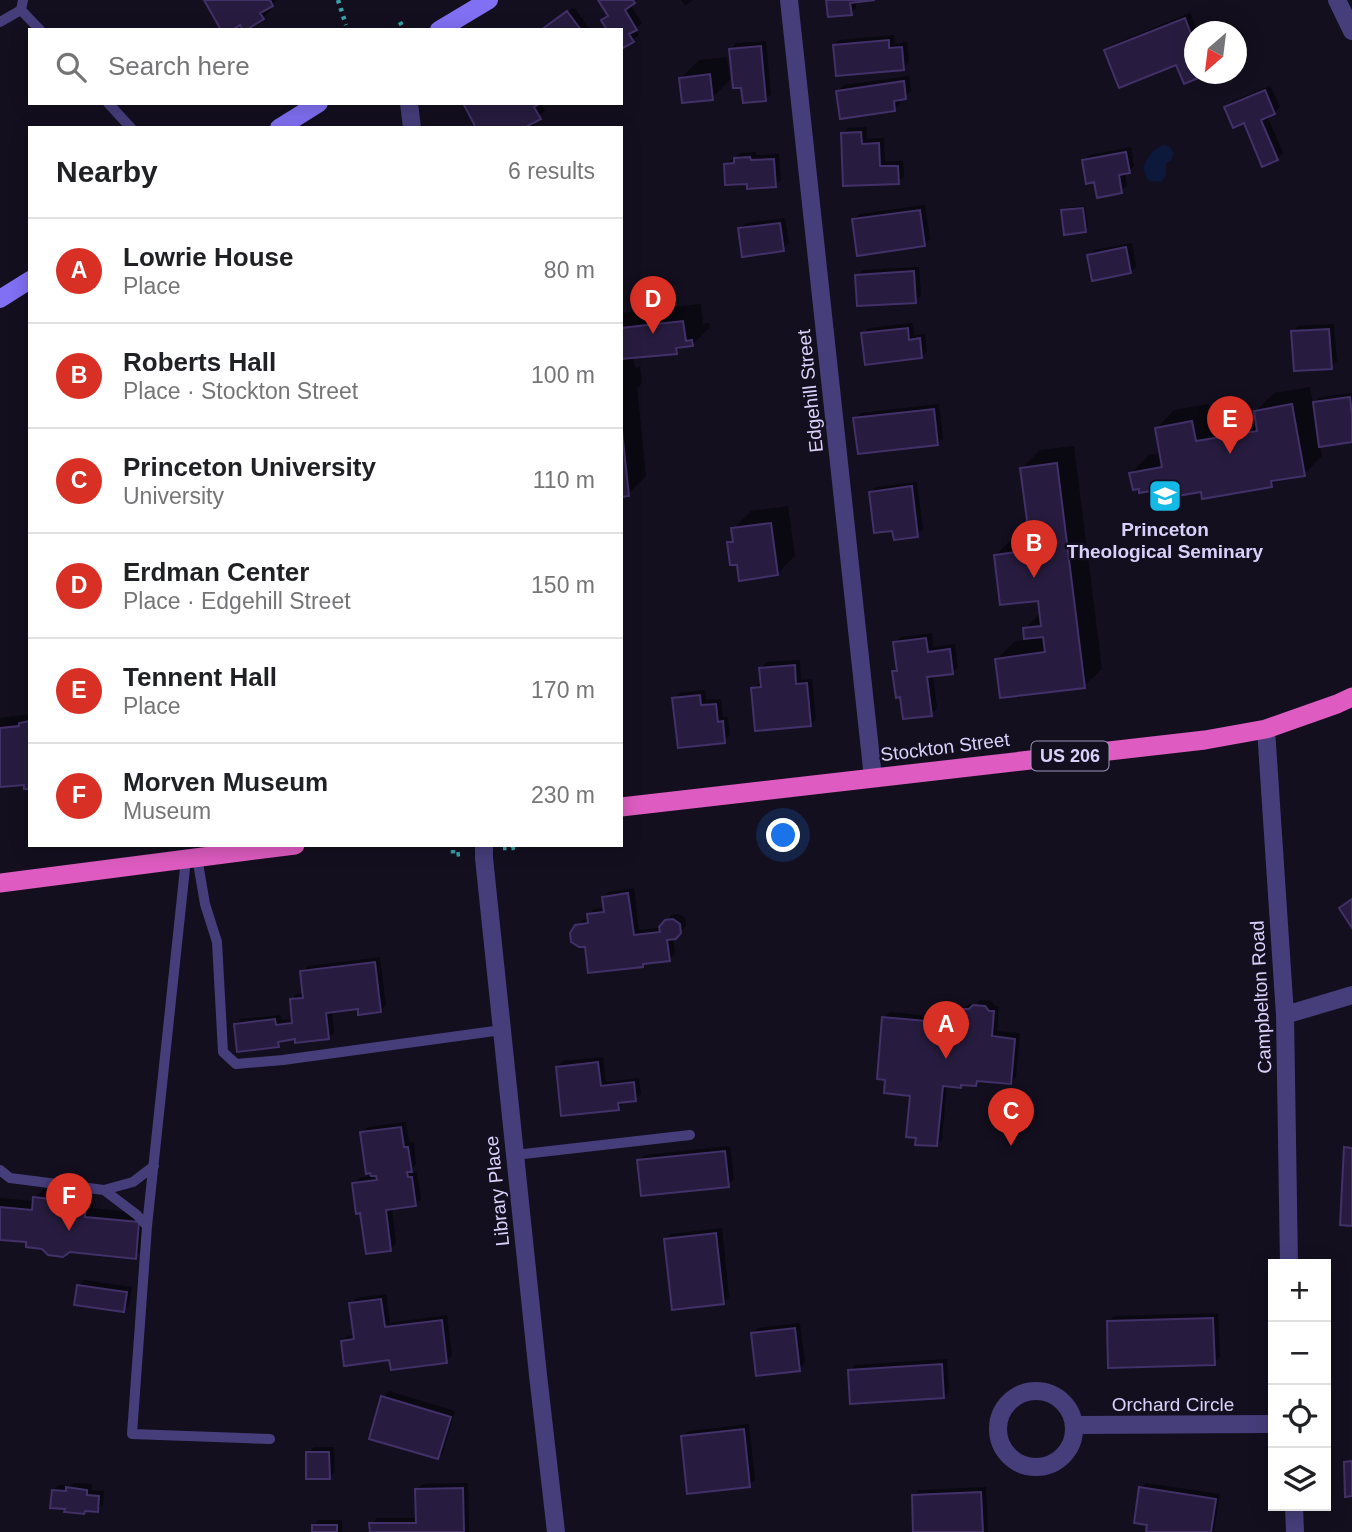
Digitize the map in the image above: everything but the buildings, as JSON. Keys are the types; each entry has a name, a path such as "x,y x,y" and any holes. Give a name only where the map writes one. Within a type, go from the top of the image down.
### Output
{"highway":[{"name":"Stockton Street","path":"623,807 1205,740 1266,729 1352,697"},
{"path":"0,883 279,847"}],"main road":[{"path":"442,28 489,0"},
{"path":"282,126 316,105"},
{"path":"0,299 28,281"}],"street":[{"name":"Edgehill Street","path":"789,0 873,778"},
{"path":"1337,0 1352,31"},
{"path":"409,105 412,126"},
{"name":"Campbelton Road","path":"1266,729 1285,1015 1289,1259"},
{"name":"Library Place","path":"493,847 484,858 556,1532"},
{"path":"1285,1015 1352,995"},
{"path":"1031,1391 1043,1392 1064,1403 1071,1413 1074,1425 1068,1450 1059,1460 1034,1468 1021,1465 1010,1458 998,1435 1002,1411 1019,1394 1031,1391"},
{"name":"Orchard Circle","path":"1074,1425 1268,1424"},
{"path":"1294,1511 1295,1532"}],"lane":[{"path":"0,22 22,5 39,28"},
{"path":"110,105 129,126"},
{"path":"192,858 217,942 223,1052 236,1063 283,1060 502,1030"},
{"path":"192,858 147,1226 132,1434 270,1439"},
{"path":"0,883 0,889"},
{"path":"515,1155 690,1135"},
{"path":"0,1170 10,1178 104,1190 133,1182 155,1166"},
{"path":"104,1190 147,1226"}],"path":[{"path":"338,0 345,25"},
{"path":"400,22 403,28"},
{"path":"493,847 513,847"},
{"path":"453,850 453,855 460,853"}],"water":[{"path":"1163,145 1170,147 1174,153 1166,163 1166,176 1161,182 1149,181 1144,166 1153,152"}],"place":[{"name":"Erdman Center","path":"653,334"},
{"name":"Tennent Hall","path":"1230,454"},
{"name":"Princeton Theological Seminary","path":"1165,496"},
{"name":"Roberts Hall","path":"1034,578"},
{"name":"Lowrie House","path":"946,1059"},
{"name":"Princeton University","path":"1011,1146"},
{"name":"Morven Museum","path":"69,1231"}]}
